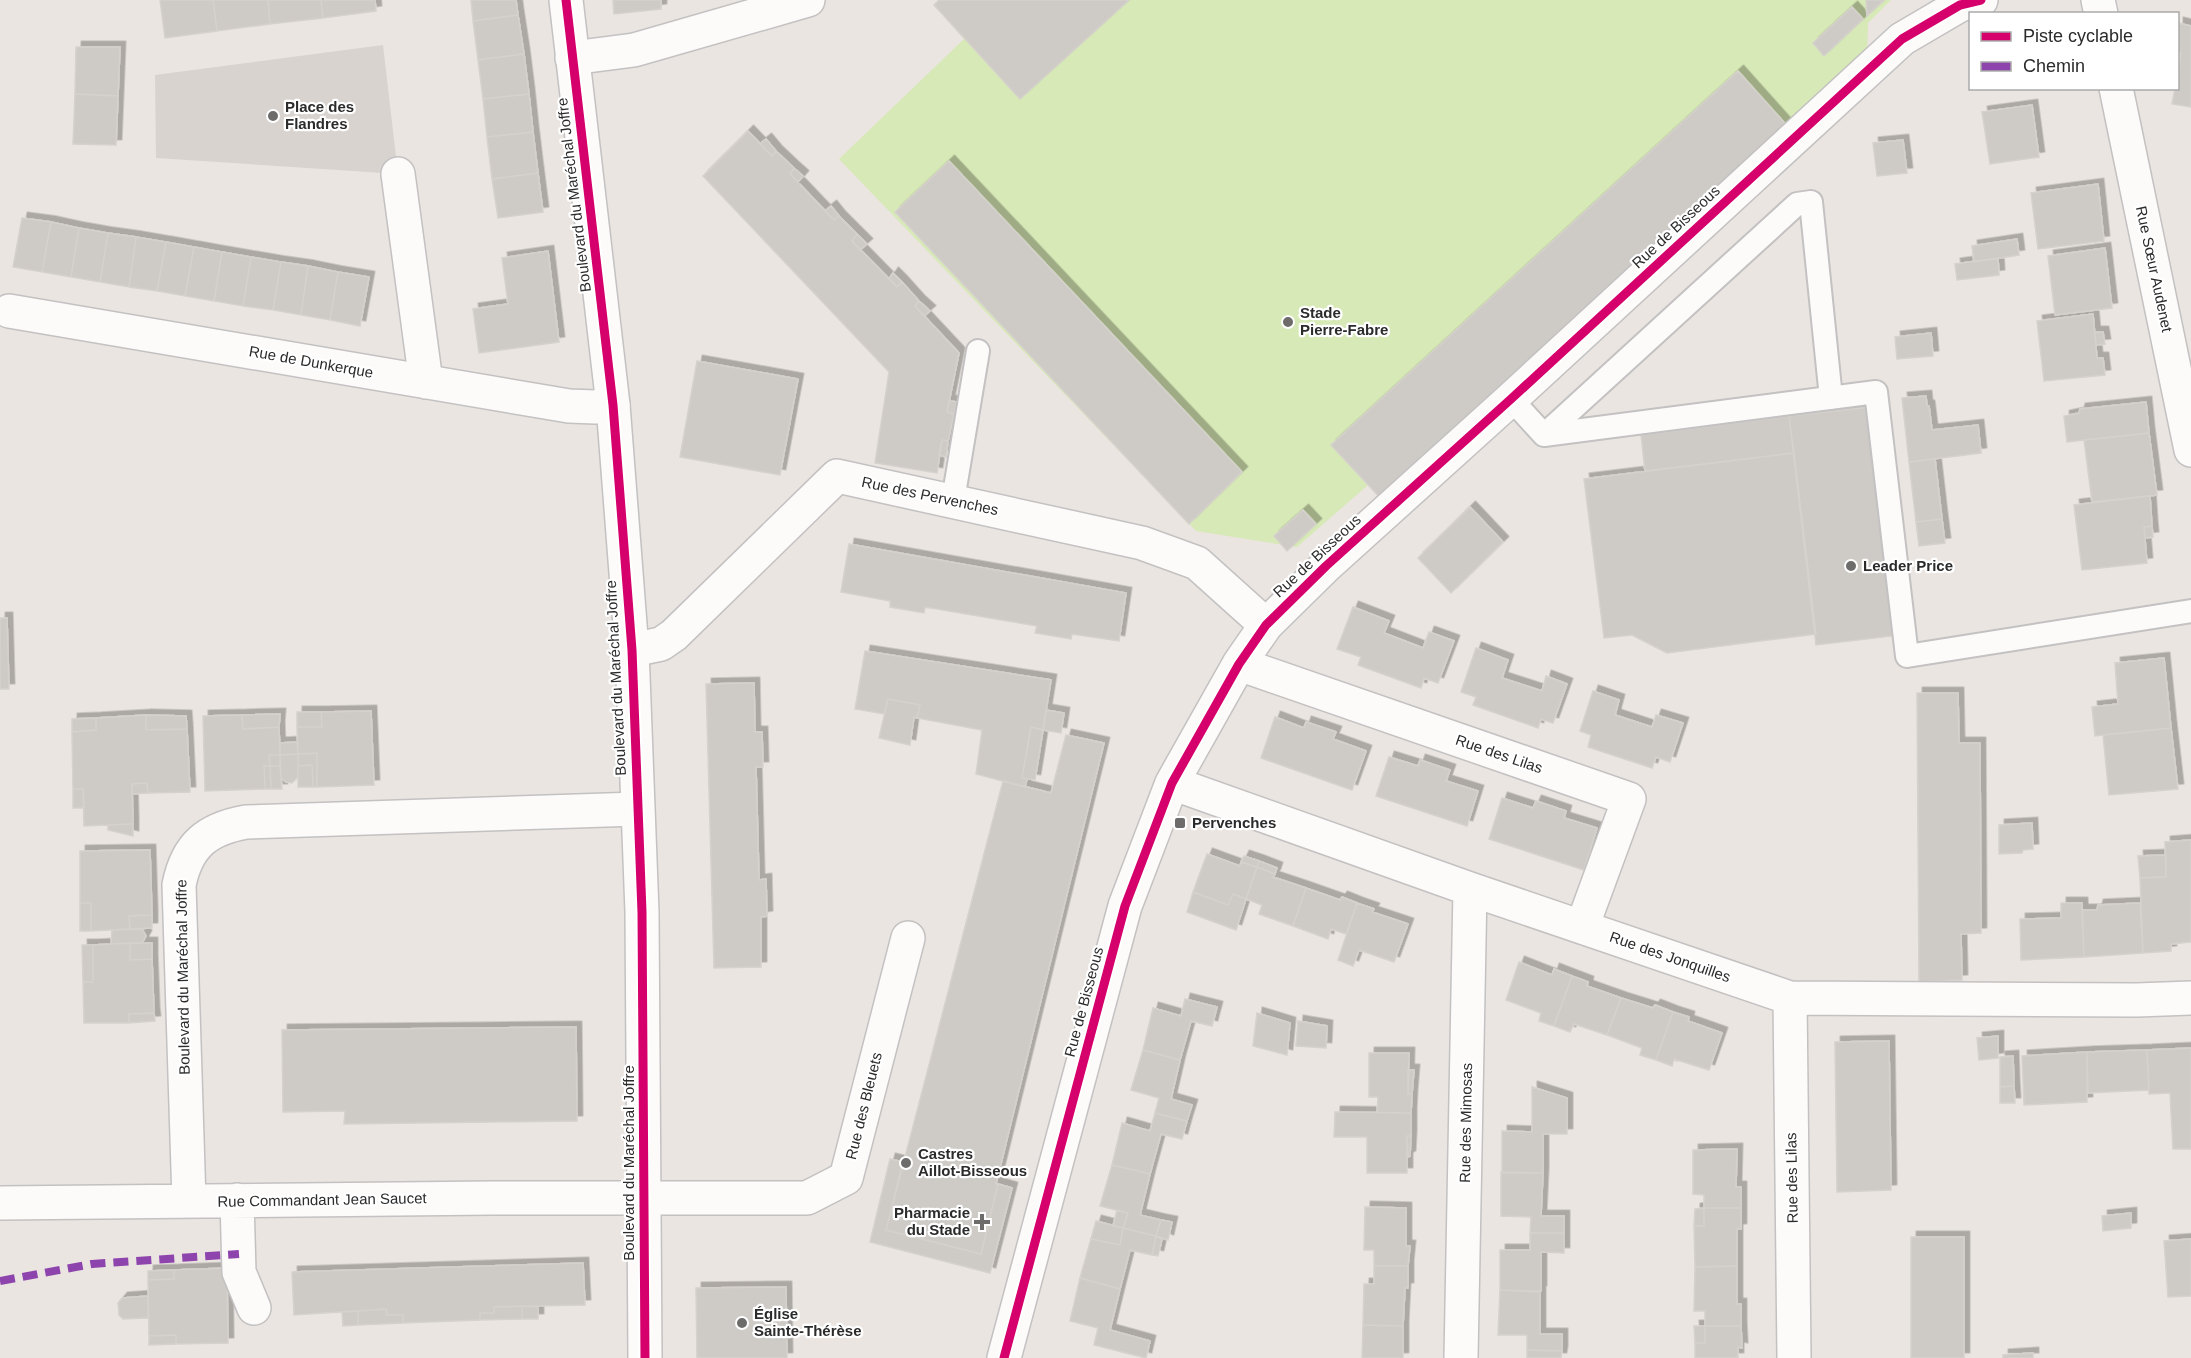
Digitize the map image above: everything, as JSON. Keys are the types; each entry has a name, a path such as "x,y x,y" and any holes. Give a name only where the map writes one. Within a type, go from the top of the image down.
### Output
{"street":[{"name":"Boulevard du Maréchal Joffre","path":"566,0 613,405 632,650 642,912 645,1358"},
{"path":"573,58 634,50 808,0"},
{"name":"Rue de Bisseous","path":"1004,1358 1125,906 1172,783 1239,664 1266,625 1326,566 1902,39 1960,5 1981,0"},
{"name":"Rue Sœur Audenet","path":"2116,90 2191,450"},
{"path":"398,174 426,382"},
{"name":"Rue de Dunkerque","path":"9,311 568,406 613,405"},
{"name":"Rue des Pervenches","path":"632,650 661,644 674,635 837,476 1142,543 1197,563 1266,625"},
{"name":"Rue des Lilas","path":"1239,664 1629,799 1582,927"},
{"name":"Rue des Jonquilles","path":"1172,783 1470,889 1790,998 2191,998"},
{"name":"Boulevard du Maréchal Joffre","path":"189,1201 179,885 182,868 201,840 227,825 246,822 637,809"},
{"name":"Rue des Mimosas","path":"1461,1358 1470,889"},
{"name":"Rue des Bleuets","path":"644,1198 807,1198 846,1178 908,938"},
{"name":"Rue des Lilas","path":"1790,998 1794,1358"},
{"name":"Rue Commandant Jean Saucet","path":"0,1203 644,1198"},
{"path":"237,1200 239,1272 254,1308"}],"lane":[{"path":"1544,435 1797,204 1811,202 1831,398"},
{"path":"953,500 978,351"},
{"path":"1544,435 1876,392 1907,656 2191,611"},
{"path":"1511,399 1544,435"}],"green space":[{"name":"Stade Pierre-Fabre","path":"939,0 1891,0 1868,23 1867,55 1384,502 1368,485 1297,547 1196,531 839,159 964,39 934,5"}],"shaded area":[{"name":"Place des Flandres","path":"383,45 398,174 156,158 155,75"}],"building":[{"path":"160,0 213,0 217,31 165,38"},
{"path":"213,0 268,0 270,24 217,31"},
{"path":"268,0 321,0 323,18 270,24"},
{"path":"321,0 375,0 376,11 323,18"},
{"path":"471,0 516,0 518,15 473,21"},
{"path":"613,0 661,0 661,9 614,14"},
{"path":"939,0 1129,0 1020,99 934,5"},
{"path":"1866,0 1884,0 1867,16"},
{"path":"1852,7 1863,19 1824,56 1813,43"},
{"path":"518,15 524,54 478,60 473,21"},
{"path":"2179,23 2191,26 2191,107 2172,104 2175,90 2179,90 2181,52 2179,52"},
{"path":"76,47 120,47 118,96 75,94"},
{"path":"524,54 529,94 483,99 478,60"},
{"path":"1738,71 1790,129 1384,502 1331,445"},
{"path":"75,94 118,96 116,145 73,144"},
{"path":"529,94 533,132 487,137 483,99"},
{"path":"2032,105 2039,157 1990,164 1982,112"},
{"path":"748,131 772,156 776,151 794,168 790,174 834,220 839,216 857,234 852,241 897,287 902,282 919,301 915,306 959,353 947,412 954,414 948,441 942,440 937,473 875,463 889,372 703,176"},
{"path":"533,132 538,173 492,179 487,137"},
{"path":"766,139 776,151 772,156 760,144"},
{"path":"1903,140 1907,173 1877,176 1873,143"},
{"path":"949,161 1242,472 1189,524 895,212"},
{"path":"794,168 803,176 798,182 790,174"},
{"path":"538,173 543,212 498,218 492,179"},
{"path":"2098,184 2104,241 2038,249 2031,193"},
{"path":"831,206 839,216 834,220 825,211"},
{"path":"22,218 51,222 42,272 13,267"},
{"path":"51,222 79,228 71,277 42,272"},
{"path":"79,228 108,233 100,282 71,277"},
{"path":"108,233 136,237 129,287 100,282"},
{"path":"857,234 867,244 860,250 852,241"},
{"path":"136,237 166,242 157,291 129,287"},
{"path":"2017,239 2019,255 1974,262 1972,246"},
{"path":"166,242 194,247 185,296 157,291"},
{"path":"194,247 222,252 214,301 185,296"},
{"path":"2105,248 2112,308 2055,315 2048,256"},
{"path":"548,251 559,342 479,353 473,309 508,304 502,258"},
{"path":"222,252 251,257 243,306 214,301"},
{"path":"251,257 281,262 273,310 243,306"},
{"path":"1998,258 1999,275 1957,280 1955,264"},
{"path":"281,262 308,266 301,315 273,310"},
{"path":"308,266 338,272 330,320 301,315"},
{"path":"338,272 369,277 360,326 330,320"},
{"path":"893,273 902,282 897,287 889,279"},
{"path":"919,301 930,311 924,316 915,306"},
{"path":"2093,314 2097,358 2103,358 2105,375 2044,381 2037,321"},
{"path":"2095,332 2103,332 2105,344 2096,345"},
{"path":"1931,333 1933,356 1897,359 1895,337"},
{"path":"697,361 798,379 780,475 680,457"},
{"path":"1926,396 1932,430 1978,425 1981,453 1909,462 1902,398"},
{"path":"949,401 957,402 954,414 947,412"},
{"path":"2146,402 2149,433 2067,442 2064,416 2079,413 2080,409"},
{"path":"1871,407 1899,635 1816,645 1789,416"},
{"path":"1789,416 1794,453 1645,471 1641,435"},
{"path":"2149,433 2157,495 2092,502 2084,440"},
{"path":"942,440 948,441 946,457 939,455"},
{"path":"1794,453 1816,634 1667,653 1632,635 1604,638 1584,479"},
{"path":"1935,459 1942,519 1916,522 1909,462"},
{"path":"2150,496 2152,526 2144,527 2147,563 2082,570 2074,505"},
{"path":"1470,507 1503,542 1451,593 1418,558"},
{"path":"1303,510 1316,524 1287,551 1274,536"},
{"path":"1942,519 1945,543 1919,546 1916,522"},
{"path":"2152,526 2153,537 2145,538 2144,527"},
{"path":"849,544 1126,593 1119,641 1072,634 1071,639 1035,633 1037,626 925,607 924,613 890,607 890,601 841,592"},
{"path":"1353,607 1389,621 1384,633 1423,648 1429,632 1454,641 1438,683 1424,678 1421,688 1358,665 1361,657 1337,649"},
{"path":"0,618 7,618 9,689 0,689"},
{"path":"1476,648 1508,660 1502,678 1542,691 1546,676 1567,684 1553,723 1541,719 1538,728 1473,705 1476,697 1461,692"},
{"path":"865,651 1051,680 1043,730 1031,727 1022,778 1027,779 1025,787 976,774 982,730 917,718 920,705 888,699 884,714 855,709"},
{"path":"2164,658 2171,728 2095,736 2092,707 2118,704 2115,663"},
{"path":"754,683 755,732 762,732 763,767 756,767 759,880 766,879 767,916 761,917 761,967 714,968 706,684"},
{"path":"1593,691 1619,700 1615,715 1652,727 1656,715 1683,723 1670,762 1656,757 1652,768 1588,747 1591,735 1580,731"},
{"path":"1917,693 1958,693 1959,743 1980,743 1981,933 1961,934 1962,980 1919,982"},
{"path":"888,699 920,705 917,718 914,717 910,745 879,738"},
{"path":"1046,710 1064,713 1061,733 1043,730"},
{"path":"371,711 374,785 317,787 317,753 298,754 297,727 322,727 321,712"},
{"path":"297,712 321,712 322,727 297,727"},
{"path":"280,714 279,727 243,729 242,715"},
{"path":"146,715 186,716 187,729 146,730"},
{"path":"146,715 146,730 187,729 190,792 148,793 147,783 132,784 133,824 84,826 83,789 73,789 72,732 96,730 96,718"},
{"path":"242,715 243,729 279,727 280,755 269,755 270,766 264,766 265,789 205,791 203,716"},
{"path":"1275,717 1304,728 1306,722 1336,732 1333,739 1366,751 1352,790 1261,758"},
{"path":"96,718 96,730 72,732 72,719"},
{"path":"1031,727 1043,730 1035,780 1022,778"},
{"path":"2171,728 2178,789 2109,795 2103,735"},
{"path":"1066,735 1104,743 981,1254 886,1230 1003,781 1051,793"},
{"path":"297,742 298,754 280,755 280,743"},
{"path":"317,753 317,787 313,787 312,765 298,766 298,754"},
{"path":"298,754 298,777 292,783 286,782 281,778 280,755"},
{"path":"269,755 280,755 280,766 270,766"},
{"path":"1389,757 1418,766 1420,760 1450,770 1446,781 1478,791 1467,826 1376,796"},
{"path":"312,765 313,787 298,787 298,766"},
{"path":"264,766 270,766 271,789 265,789"},
{"path":"270,766 280,766 282,789 271,789"},
{"path":"147,783 148,793 132,794 132,784"},
{"path":"73,789 83,789 84,808 73,808"},
{"path":"1502,798 1533,808 1536,801 1566,811 1564,818 1597,828 1584,870 1489,839"},
{"path":"2032,823 2033,849 2023,850 2022,853 1999,854 1999,825"},
{"path":"133,824 133,836 108,830 108,825"},
{"path":"2191,840 2191,942 2171,944 2171,951 2143,953 2140,878 2166,877 2165,842"},
{"path":"150,850 152,915 129,916 130,929 91,931 91,903 80,903 80,851"},
{"path":"1207,854 1240,866 1241,862 1257,867 1246,899 1233,894 1228,905 1193,892"},
{"path":"2166,855 2166,877 2140,878 2138,856"},
{"path":"1244,856 1259,861 1257,867 1241,862"},
{"path":"1259,861 1277,868 1275,874 1257,867"},
{"path":"1257,867 1275,874 1273,877 1306,888 1293,926 1259,914 1262,905 1246,899"},
{"path":"1306,888 1340,900 1342,897 1357,903 1346,934 1331,929 1328,939 1293,926"},
{"path":"1193,892 1228,905 1233,894 1246,899 1236,930 1187,912"},
{"path":"80,903 91,903 91,931 80,931"},
{"path":"1357,903 1374,909 1372,912 1408,924 1394,962 1359,950 1353,966 1338,960"},
{"path":"2061,903 2082,903 2084,957 2021,960 2020,919 2061,918"},
{"path":"2140,903 2143,953 2084,957 2082,910 2097,910 2098,905"},
{"path":"152,915 152,928 130,929 129,916"},
{"path":"142,929 146,936 142,943 111,944 112,930"},
{"path":"130,943 130,960 152,959 154,1013 129,1014 129,1023 84,1023 83,982 93,982 93,945"},
{"path":"130,943 152,943 152,959 130,960"},
{"path":"82,945 93,945 93,982 83,982"},
{"path":"1519,962 1552,975 1554,969 1572,976 1554,1026 1539,1021 1541,1013 1506,1000"},
{"path":"1572,976 1588,982 1587,986 1621,998 1607,1035 1574,1024 1570,1032 1554,1026"},
{"path":"1621,998 1653,1008 1655,1005 1673,1012 1656,1060 1640,1055 1642,1048 1607,1035"},
{"path":"1185,999 1217,1007 1212,1026 1191,1021 1180,1060 1143,1050 1153,1008 1181,1016"},
{"path":"1673,1012 1689,1017 1688,1021 1722,1033 1709,1070 1674,1059 1672,1066 1656,1060"},
{"path":"154,1013 155,1021 129,1023 129,1014"},
{"path":"1257,1013 1290,1023 1287,1055 1253,1046"},
{"path":"1298,1021 1327,1026 1326,1048 1296,1046"},
{"path":"576,1027 577,1121 344,1124 345,1111 283,1112 282,1030"},
{"path":"1998,1036 1998,1058 1979,1060 1977,1038"},
{"path":"1889,1041 1891,1190 1837,1192 1835,1042"},
{"path":"2191,1048 2191,1149 2173,1149 2170,1093 2149,1094 2147,1050"},
{"path":"1143,1050 1180,1060 1171,1099 1192,1105 1187,1121 1155,1113 1159,1098 1131,1090"},
{"path":"2147,1050 2149,1090 2088,1093 2087,1052"},
{"path":"2087,1052 2087,1102 2024,1105 2022,1056"},
{"path":"1369,1053 1409,1053 1408,1094 1412,1094 1411,1113 1377,1113 1378,1097 1369,1097"},
{"path":"2013,1056 2014,1086 2000,1087 2000,1057"},
{"path":"1408,1070 1414,1070 1412,1094 1408,1094"},
{"path":"2014,1086 2015,1103 2000,1103 2000,1087"},
{"path":"1532,1087 1567,1098 1567,1134 1543,1134 1543,1173 1502,1173 1502,1131 1532,1132"},
{"path":"1335,1112 1411,1113 1411,1136 1407,1136 1407,1173 1367,1173 1367,1137 1334,1137"},
{"path":"1155,1113 1187,1121 1182,1139 1161,1134 1150,1174 1112,1165 1122,1123 1150,1131"},
{"path":"1407,1136 1411,1136 1410,1156 1408,1157"},
{"path":"1737,1149 1736,1187 1741,1187 1741,1208 1704,1208 1704,1195 1693,1194 1693,1150"},
{"path":"890,1159 903,1162 886,1230 981,1254 998,1184 1012,1188 990,1273 870,1242"},
{"path":"1112,1165 1150,1174 1140,1215 1161,1220 1156,1236 1123,1228 1128,1213 1100,1206"},
{"path":"1501,1172 1543,1173 1541,1216 1564,1216 1564,1233 1530,1233 1531,1217 1501,1216"},
{"path":"1365,1207 1406,1208 1406,1246 1410,1246 1408,1266 1374,1266 1374,1250 1364,1250"},
{"path":"1704,1208 1741,1208 1741,1229 1737,1229 1737,1266 1695,1267 1694,1226 1704,1226"},
{"path":"1704,1208 1704,1226 1694,1226 1695,1209"},
{"path":"1117,1210 1128,1213 1123,1228 1113,1226"},
{"path":"2131,1213 2131,1228 2103,1231 2102,1216"},
{"path":"1161,1220 1172,1222 1168,1240 1156,1236"},
{"path":"1096,1221 1123,1228 1120,1245 1091,1239"},
{"path":"1123,1228 1156,1236 1152,1255 1130,1250 1120,1289 1080,1278 1091,1239 1120,1245"},
{"path":"1530,1233 1564,1233 1564,1253 1541,1252 1541,1291 1500,1290 1500,1250 1530,1250"},
{"path":"1156,1236 1162,1239 1158,1256 1152,1255"},
{"path":"1911,1237 1964,1237 1964,1358 1911,1358"},
{"path":"2191,1239 2191,1296 2168,1297 2164,1241"},
{"path":"583,1263 585,1305 494,1307 494,1313 480,1313 480,1320 403,1323 403,1315 387,1315 386,1309 294,1315 292,1272"},
{"path":"1374,1266 1408,1266 1408,1288 1405,1288 1403,1326 1363,1325 1364,1284 1374,1284"},
{"path":"1737,1266 1737,1304 1741,1304 1741,1326 1705,1326 1705,1311 1694,1311 1695,1267"},
{"path":"227,1268 228,1343 176,1344 176,1335 149,1336 148,1280 174,1279 174,1270"},
{"path":"174,1270 174,1279 148,1280 148,1271"},
{"path":"1080,1278 1120,1289 1110,1330 1150,1341 1146,1358 1094,1345 1098,1328 1070,1321"},
{"name":"Église Sainte-Thérèse","path":"786,1287 787,1358 697,1358 696,1288"},
{"path":"1500,1290 1540,1292 1540,1334 1562,1334 1562,1351 1527,1350 1527,1335 1498,1335"},
{"path":"148,1296 148,1318 123,1319 119,1315 118,1303 122,1298"},
{"path":"522,1306 522,1319 480,1320 480,1313 494,1313 494,1307"},
{"path":"522,1306 538,1307 538,1319 522,1319"},
{"path":"386,1309 387,1315 403,1315 403,1323 358,1325 358,1311"},
{"path":"358,1311 358,1325 343,1326 342,1312"},
{"path":"1363,1325 1403,1326 1403,1358 1362,1358"},
{"path":"1694,1326 1705,1326 1705,1343 1695,1343"},
{"path":"1705,1326 1741,1326 1742,1348 1738,1347 1738,1358 1695,1358 1695,1343 1705,1343"},
{"path":"176,1335 176,1344 149,1345 149,1336"},
{"path":"1527,1350 1562,1351 1561,1358 1527,1358"},
{"path":"2033,1353 2033,1358 2003,1358 2003,1355"}],"marked path":[{"path":"0,1281 92,1264 239,1254"}],"cycle path":[{"path":"566,0 613,405 632,650 642,912 645,1358"},
{"path":"1004,1358 1125,906 1172,783 1239,664 1266,625 1326,566 1902,39 1960,5 1981,0"}],"place":[{"name":"Place des Flandres","path":"273,116"},
{"name":"Stade Pierre-Fabre","path":"1288,322"},
{"name":"Leader Price","path":"1851,566"},
{"name":"Pervenches","path":"1180,823"},
{"name":"Castres Aillot-Bisseous","path":"906,1163"},
{"name":"Pharmacie du Stade","path":"982,1222"},
{"name":"Église Sainte-Thérèse","path":"742,1323"}]}
